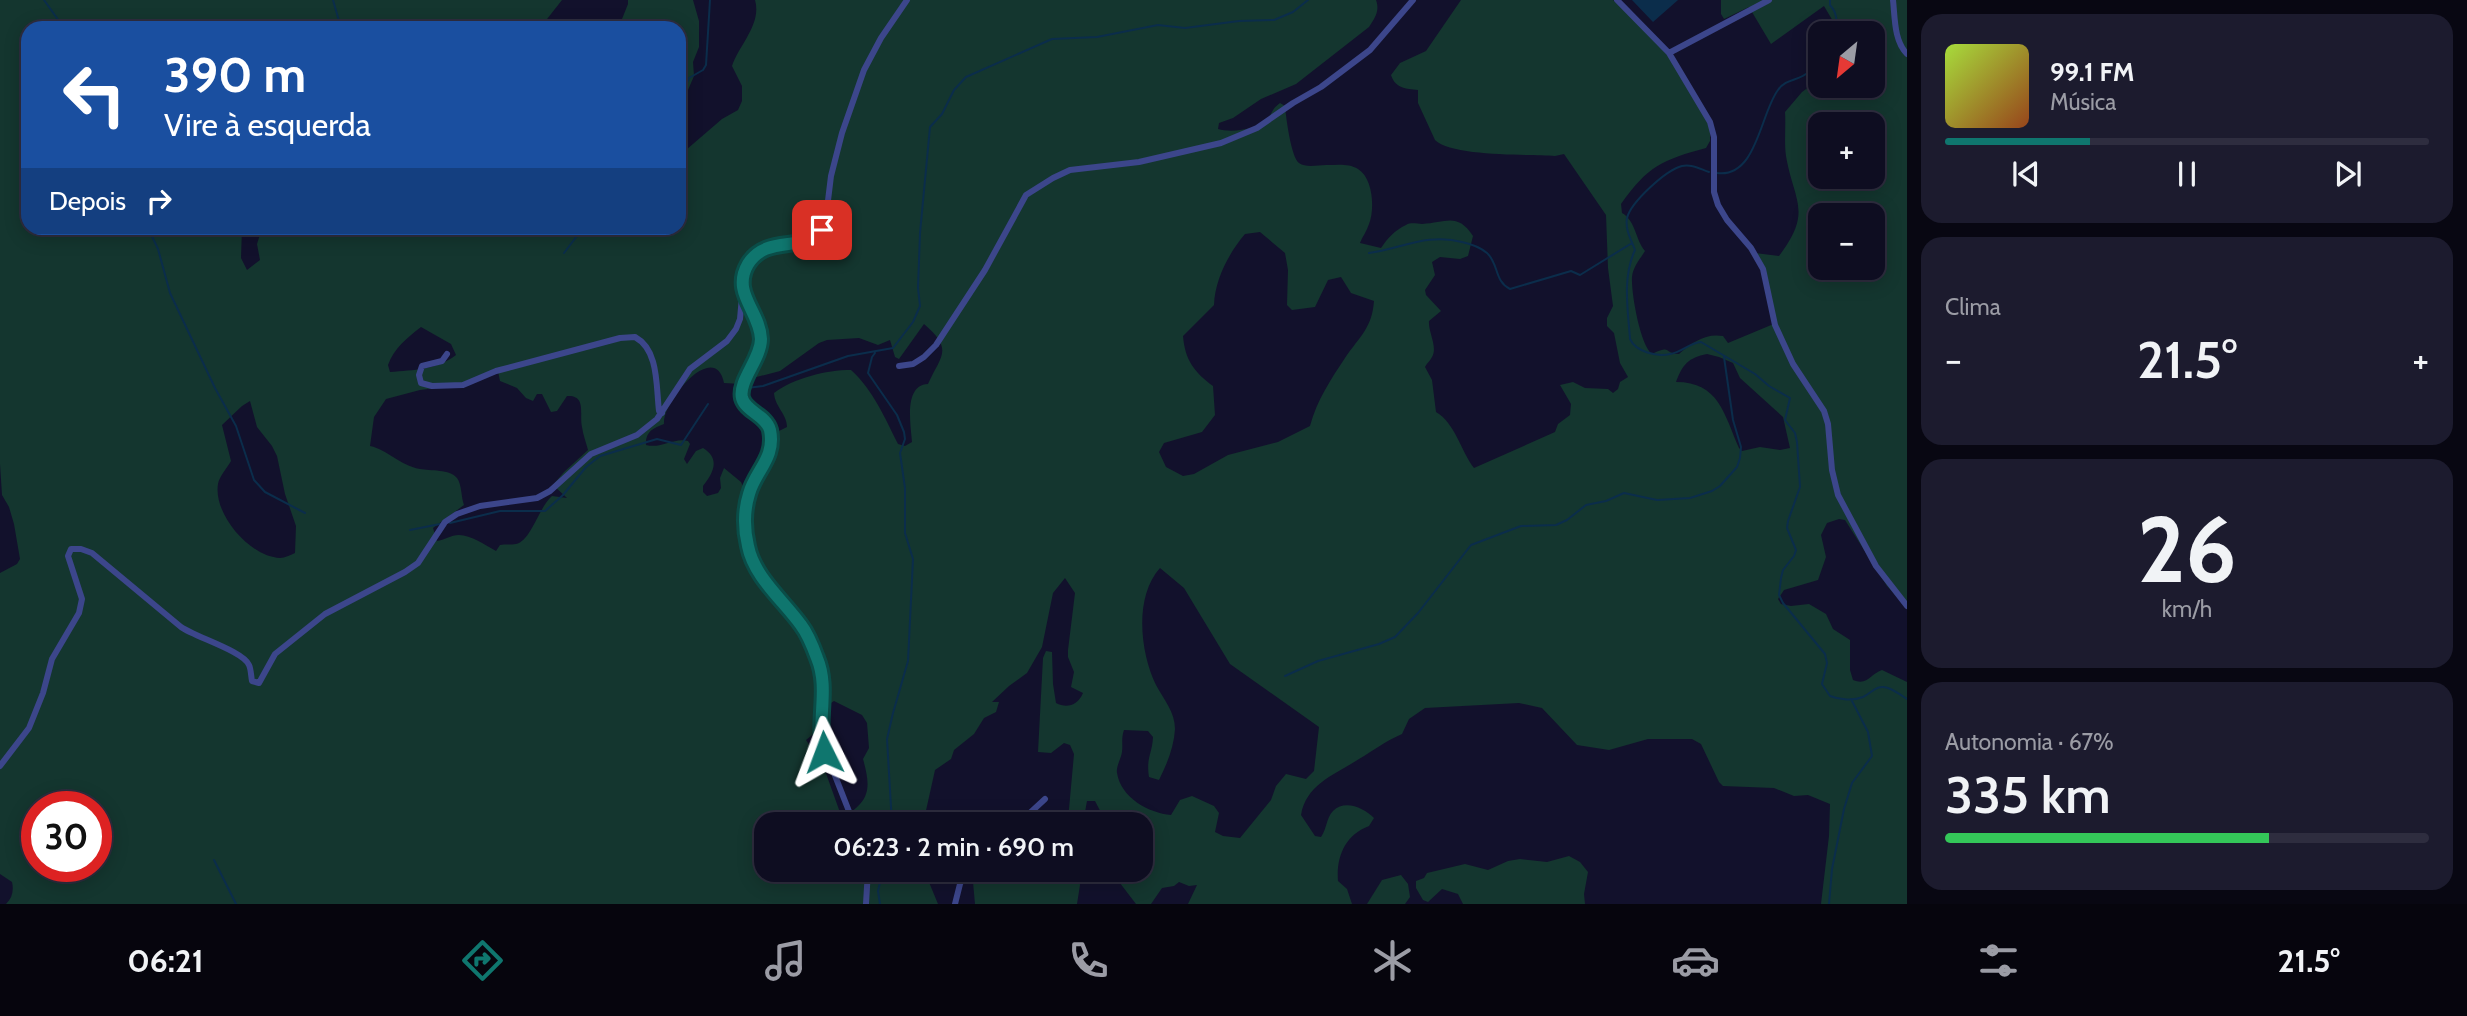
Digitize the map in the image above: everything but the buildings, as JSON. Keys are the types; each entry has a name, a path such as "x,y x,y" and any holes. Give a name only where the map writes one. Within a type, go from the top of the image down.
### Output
{"street":[{"path":"0,766 29,728 43,693 51,659 79,613 82,599 68,556 71,549 92,553 194,636 242,657 249,665 252,681 259,683 275,654 325,614 418,563 445,522 457,514 480,506 537,498 550,491 591,454 636,435 651,425 662,413 690,369 733,334 740,319 747,267 755,256 773,245 814,238 825,225 831,176 842,133 864,70 881,38 907,0"},
{"path":"899,366 913,364 925,358 936,345 985,270 1026,195 1070,170 1139,162 1221,143 1258,128 1321,87 1370,50 1413,0"},
{"path":"1617,0 1669,53 1710,122 1714,137 1714,191 1718,205 1751,248 1763,269 1775,325 1793,364 1824,411 1838,495 1876,566 1907,606"},
{"path":"1669,53 1769,0"},
{"path":"1894,0 1901,47 1907,54"},
{"path":"742,290 760,328 761,340 742,396 745,404 767,424 770,438 766,462 749,493 745,523 748,551 770,588 802,625 818,660 824,692 821,740 849,812"},
{"path":"447,354 442,361 422,366 419,375 421,383 432,386 463,385 496,371 620,338 635,337 645,344 651,354 659,411 662,413"},
{"path":"1031,812 1045,799"},
{"path":"866,904 867,882"},
{"path":"955,904 961,882"}],"green space":[{"path":"0,0 562,0 546,21 21,21 21,235 242,235 241,258 247,270 260,260 257,244 260,235 686,235 686,150 722,119 738,110 742,101 742,86 732,66 753,26 755,0 1376,0 1377,11 1369,27 1296,84 1261,99 1233,118 1219,123 1218,129 1230,131 1252,128 1269,117 1280,103 1285,106 1291,145 1299,163 1309,166 1351,166 1363,173 1367,179 1372,210 1360,243 1381,248 1395,232 1412,223 1456,221 1473,236 1468,256 1460,259 1440,257 1432,262 1435,275 1425,290 1426,295 1441,311 1429,321 1434,353 1425,367 1432,380 1436,412 1453,430 1474,468 1555,432 1558,424 1570,415 1571,404 1560,385 1573,382 1585,388 1608,389 1613,393 1620,382 1628,377 1620,363 1614,333 1607,326 1607,318 1613,306 1606,215 1564,154 1510,155 1474,152 1444,145 1435,140 1418,103 1418,90 1402,87 1395,83 1391,75 1400,63 1426,51 1461,0 1613,0 1647,31 1674,63 1710,127 1710,141 1706,148 1678,156 1657,166 1639,181 1621,204 1622,213 1633,225 1645,251 1635,266 1632,277 1640,330 1652,354 1666,350 1679,354 1705,337 1723,336 1728,343 1776,323 1772,301 1755,253 1779,256 1796,228 1798,206 1786,156 1785,112 1808,88 1808,98 1885,98 1885,21 1833,21 1824,6 1771,44 1749,7 1724,19 1721,14 1721,0 1907,0 1907,608 1887,586 1845,520 1839,519 1827,523 1821,535 1826,557 1818,580 1784,590 1778,599 1781,604 1791,606 1809,604 1826,614 1833,629 1850,640 1850,670 1853,680 1866,681 1882,670 1907,682 1907,904 1821,904 1830,804 1808,795 1794,796 1774,788 1723,786 1701,744 1692,739 1648,739 1609,750 1577,745 1542,708 1519,703 1425,708 1409,719 1402,734 1332,775 1309,795 1301,815 1315,836 1321,837 1331,814 1338,807 1349,805 1360,808 1374,818 1369,826 1348,841 1341,855 1338,881 1347,889 1352,904 1188,904 1197,885 1189,886 1179,882 1174,886 1162,888 1151,904 1136,904 1119,882 1153,882 1153,812 1101,812 1095,801 1087,801 1085,812 1069,812 1074,754 1070,745 1064,743 1051,753 1038,752 1043,658 1046,651 1052,652 1056,703 1072,705 1083,693 1071,687 1074,672 1068,650 1075,593 1065,578 1053,593 1042,647 1027,673 992,702 999,702 996,712 984,718 974,734 954,750 951,759 935,770 926,812 852,812 863,800 868,786 863,759 869,748 867,723 862,715 834,701 831,703 827,723 806,740 823,765 840,812 754,812 754,882 929,882 938,904 6,904 13,888 12,882 0,874 0,573 17,564 20,559 9,507 2,495 0,464","holes":["1260,232 1285,253 1288,270 1287,305 1292,310 1315,307 1328,280 1341,277 1351,293 1374,301 1371,318 1325,390 1310,426 1278,442 1228,455 1194,474 1183,476 1166,467 1159,452 1164,443 1202,432 1215,415 1213,386 1192,365 1183,336 1214,305 1220,276 1239,241 1245,234","924,324 939,340 942,353 928,384 915,391 910,407 912,442 905,446 898,444 872,395 851,370 811,376 774,393 787,427 771,435 770,461 748,497 741,482 724,468 718,493 707,496 703,492 703,486 714,466 709,452 703,448 696,451 687,464 684,459 690,444 688,441 646,445 651,431 664,424 671,402 680,389 701,371 711,368 719,371 724,383 741,384 745,380 780,371 819,343 859,338 878,345 890,340 895,357 899,359","421,327 451,344 456,355 448,360 416,370 390,372 388,365 397,348","1707,354 1733,363 1740,378 1783,417 1790,448 1780,450 1760,447 1742,451 1724,412 1711,394 1690,383 1676,382 1684,366","498,371 500,381 517,388 526,398 533,401 537,394 542,394 551,412 557,411 567,396 577,399 581,406 582,430 588,450 553,485 567,498 552,496 521,542 500,545 496,551 464,535 437,541 433,528 464,505 457,478 445,472 413,467 370,446 374,417 386,399 420,390 466,384","250,401 257,427 277,456 285,494 296,526 295,553 286,557 269,556 246,542 236,532 221,508 218,484 231,461 222,425","1160,568 1184,588 1230,664 1319,727 1314,771 1306,779 1286,774 1276,786 1271,800 1240,838 1215,832 1219,813 1214,806 1192,796 1180,800 1171,815 1163,814 1137,803 1120,782 1117,770 1124,730 1148,731 1153,737 1148,765 1149,777 1159,780 1170,755 1174,736 1173,717 1156,685 1143,641 1143,609 1152,580"]},
{"path":"628,0 693,0 699,21 699,47 693,62 694,76 686,95 686,21 623,21"},
{"path":"1569,856 1580,862 1588,872 1585,904 1463,904 1458,894 1442,889 1428,902 1423,900 1416,888 1416,881 1424,878 1427,873 1465,864 1488,870 1508,861 1520,859 1547,862"},
{"path":"1401,875 1408,884 1410,897 1405,904 1367,904 1382,880"},
{"path":"973,882 1080,882 1077,904 975,904"}],"water":[{"path":"1632,0 1678,0 1653,22"}],"waterway":[{"path":"44,0 59,21"},
{"path":"333,0 339,21"},
{"path":"686,86 689,78 703,70 706,65 710,0"},
{"path":"747,388 763,386 848,356 893,348 913,322 920,306 920,233 930,127 942,114 954,90 966,77 1052,39 1097,37 1158,25 1185,28 1239,21 1274,20 1293,12 1308,0"},
{"path":"1830,0 1836,21"},
{"path":"1717,173 1730,172 1741,166 1756,142 1778,90 1784,84 1808,73"},
{"path":"1709,172 1689,166 1675,169 1650,188 1630,211 1627,227 1635,250 1627,283 1630,339 1642,350 1659,355 1674,353 1701,342 1790,398 1785,420 1795,433 1800,487 1787,528 1796,550 1783,570 1779,595 1825,654 1827,663 1822,684 1830,696 1855,699 1884,687 1907,699"},
{"path":"151,235 170,293 236,426 254,480 265,492 305,513"},
{"path":"564,253 578,235"},
{"path":"1369,253 1427,240 1465,243 1478,247 1491,257 1501,282 1510,289 1571,271 1580,275 1632,243"},
{"path":"875,353 868,373 897,415 904,432 905,439 900,453 905,488 905,533 913,559 908,661 887,739 891,812"},
{"path":"1285,676 1318,661 1395,637 1418,613 1471,545 1521,526 1556,525 1586,505 1606,501 1624,493 1657,500 1690,498 1720,486 1737,467 1741,447 1733,420 1724,357"},
{"path":"450,523 500,511 545,511 563,495 586,467 600,456 657,439 681,445 708,404"},
{"path":"410,530 440,524"},
{"path":"1829,904 1832,869 1844,809 1852,783 1872,756 1868,732 1851,699"},
{"path":"214,860 236,904"},
{"path":"880,882 880,904"}],"route":[{"path":"822,230 814,238 773,245 755,256 747,267 742,290 760,328 761,340 742,396 745,404 761,416 770,432 767,460 749,493 745,523 748,551 770,588 802,625 818,660 824,692 821,740 824,752"}]}
